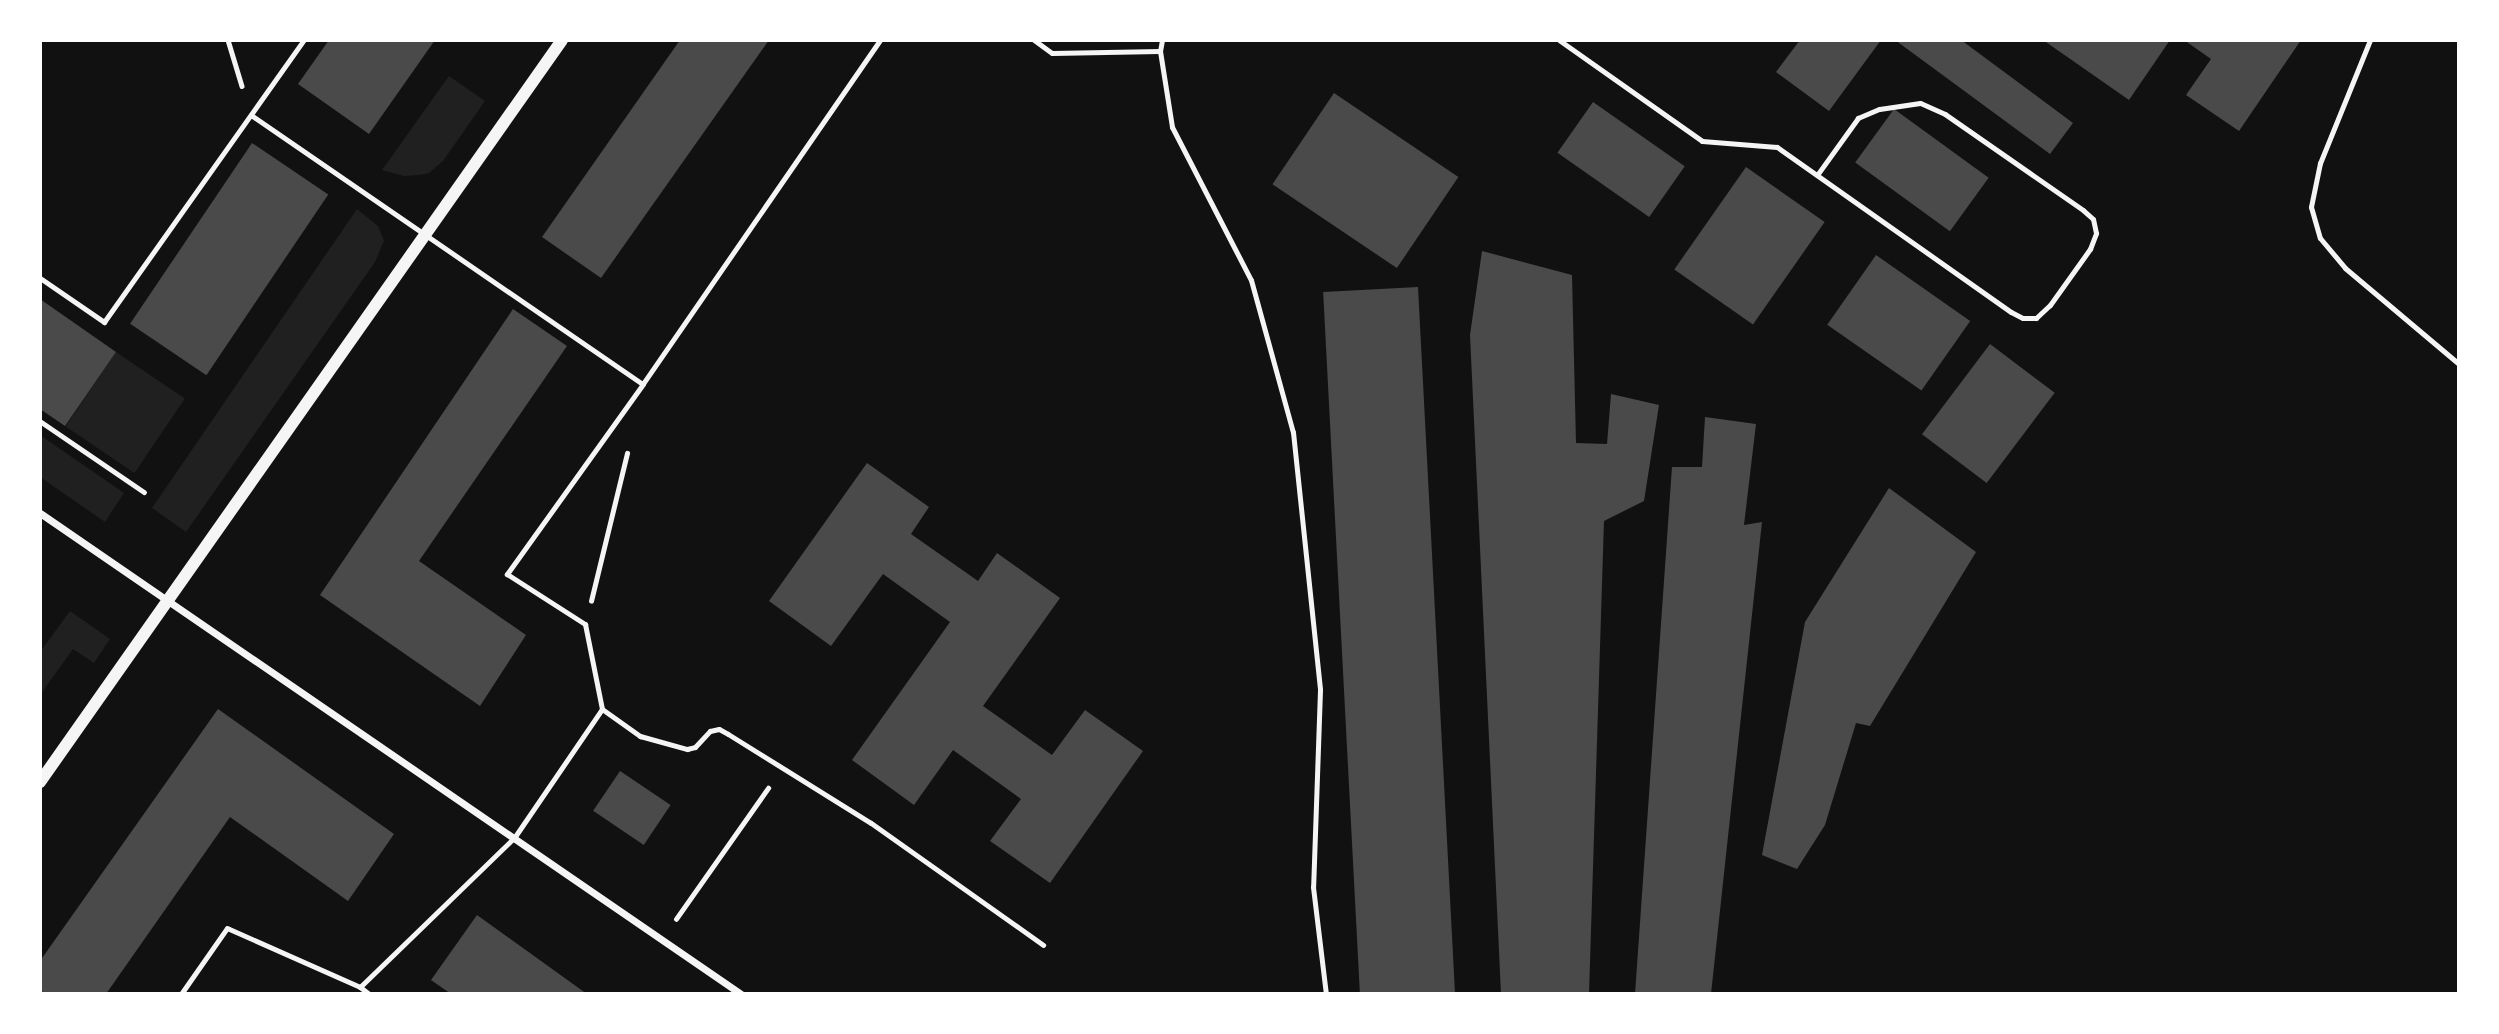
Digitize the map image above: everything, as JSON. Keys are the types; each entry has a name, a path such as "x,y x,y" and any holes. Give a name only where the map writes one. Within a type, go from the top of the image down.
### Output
{"street":[{"path":"40,782 562,40"},
{"path":"40,513 741,994"}],"lane":[{"path":"40,278 104,322 304,40"},
{"path":"880,40 643,384 508,574 585,624 602,709 640,736 678,748 695,747 710,731 719,729 871,823 1044,945"},
{"path":"1034,40 1052,53 1160,51"},
{"path":"1162,40 1160,51 1172,127 1251,280 1293,432 1320,691 1313,887 1326,994"},
{"path":"1559,40 1702,141 1777,147 1817,175 2023,318 2036,318 2050,305 2090,249 2096,233 2093,219 2083,210 1945,114 1920,103 1879,109 1858,118 1817,175"},
{"path":"2370,40 2320,163 2311,207 2320,238 2344,268 2459,364"},
{"path":"251,114 643,384"},
{"path":"360,987 514,838 602,709"},
{"path":"181,994 227,928 360,987 369,994"}],"path":[{"path":"229,40 251,114"},
{"path":"40,421 144,492"},
{"path":"585,624 627,451"},
{"path":"680,914 783,768"}],"shaded area":[{"path":"449,76 485,101 443,161 429,173 419,175 404,176 382,170"},
{"path":"357,209 378,226 384,241 375,262 186,532 152,508"},
{"path":"116,352 185,398 134,473 66,427"},
{"path":"40,435 124,493 105,522 40,477"},
{"path":"70,611 110,639 94,663 73,649 40,695 40,652"}],"building":[{"path":"329,40 435,40 369,134 298,84"},
{"path":"680,40 769,40 601,278 542,237"},
{"path":"1800,40 1881,40 1829,111 1776,72"},
{"path":"1895,40 1961,40 2073,123 2050,154"},
{"path":"2043,40 2170,40 2129,100"},
{"path":"2184,40 2301,40 2239,131 2186,95 2211,59"},
{"path":"1334,93 1458,177 1397,268 1272,184"},
{"path":"1593,102 1685,166 1649,217 1557,153"},
{"path":"1894,109 1989,178 1950,231 1855,162"},
{"path":"252,143 328,194 206,375 130,324"},
{"path":"1746,167 1825,222 1753,324 1674,269"},
{"path":"1482,251 1572,275 1576,443 1607,444 1611,394 1659,405 1644,501 1604,521 1589,994 1501,994 1470,335"},
{"path":"1876,255 1970,321 1921,391 1827,325"},
{"path":"1418,287 1455,994 1360,994 1323,292"},
{"path":"40,299 116,352 65,426 40,409"},
{"path":"513,309 567,346 419,561 526,635 480,706 320,595"},
{"path":"1990,344 2055,393 1987,483 1922,434"},
{"path":"1705,417 1756,424 1744,525 1762,522 1711,994 1635,994 1672,467 1702,467"},
{"path":"867,463 929,507 911,534 978,581 997,553 1060,598 983,706 1052,755 1085,710 1143,751 1050,883 990,841 1021,799 953,750 914,805 852,760 950,622 883,574 831,646 769,601"},
{"path":"1889,488 1976,552 1870,726 1856,723 1825,825 1797,869 1762,855 1805,622"},
{"path":"218,709 394,834 348,901 230,817 106,994 46,994 40,990 40,961"},
{"path":"620,771 671,805 644,845 593,811"},
{"path":"477,915 587,994 451,994 431,980"}]}
